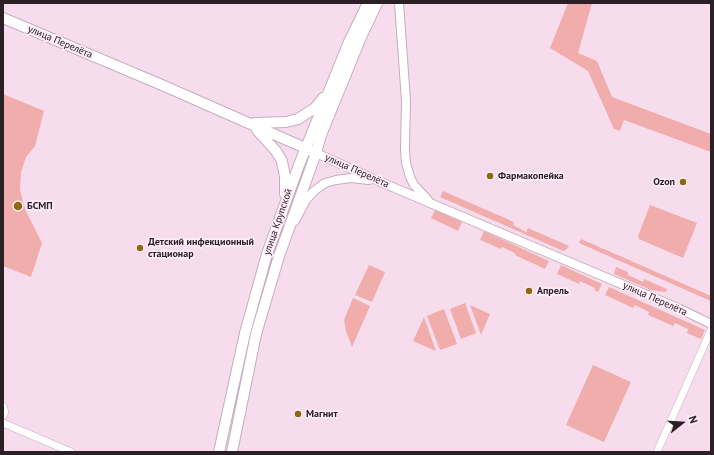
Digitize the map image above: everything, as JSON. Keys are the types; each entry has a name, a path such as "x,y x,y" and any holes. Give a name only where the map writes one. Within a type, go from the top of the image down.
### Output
{"main road":[{"name":"улица Крупской","path":"219,452 244,333 284,202 349,42 368,3"},
{"name":"улица Крупской","path":"232,452 256,334 284,239 316,153 321,135 361,37 377,3"},
{"name":"улица Перелёта","path":"3,18 316,153"},
{"path":"246,122 272,123 298,119 315,108 330,90"},
{"path":"246,122 257,129 267,139 276,150 282,161 285,177 284,202"}],"street":[{"path":"399,3 406,101 406,163 414,185 432,203"},
{"name":"улица Перелёта","path":"316,153 383,183 678,308 711,324"},
{"path":"284,239 306,200 314,191 325,184 336,180 351,178 383,183"},
{"path":"657,452 711,330"},
{"path":"3,406 3,416"},
{"path":"3,423 71,452"}],"shaded area":[{"path":"568,3 592,3 578,53 597,61 612,97 711,134 711,152 624,120 620,131 614,129 588,71 550,48"},
{"path":"3,94 44,111 35,146 26,157 21,172 20,190 25,209 42,243 31,277 3,266"},
{"path":"443,191 514,222 513,225 526,232 528,228 569,246 564,251 561,250 440,197"},
{"path":"650,205 697,223 683,258 639,239 638,236"},
{"path":"435,210 462,222 458,231 431,218"},
{"path":"484,231 549,261 545,269 515,255 515,253 502,247 501,249 480,240"},
{"path":"581,239 711,296 711,301 579,243"},
{"path":"369,265 385,272 372,302 355,295"},
{"path":"561,265 602,284 598,292 594,290 595,288 580,281 579,284 557,274"},
{"path":"616,267 628,272 628,275 643,282 644,279 667,289 666,292 651,290 614,274"},
{"path":"609,287 705,330 701,339 687,333 688,329 675,323 673,326 648,315 649,312 635,305 633,308 605,295"},
{"path":"353,298 370,306 352,347 346,331 344,320"},
{"path":"465,303 476,333 461,339 450,309"},
{"path":"470,305 490,314 481,335"},
{"path":"444,309 457,344 440,350 427,316"},
{"path":"424,317 436,351 413,341"},
{"path":"593,365 631,382 604,442 566,425"}],"place":[{"name":"Фармакопейка","path":"490,176"},
{"name":"Ozon","path":"683,182"},
{"name":"БСМП","path":"18,206"},
{"name":"Детский инфекционный стационар","path":"140,248"},
{"name":"Апрель","path":"529,291"},
{"name":"Магнит","path":"298,414"}]}
